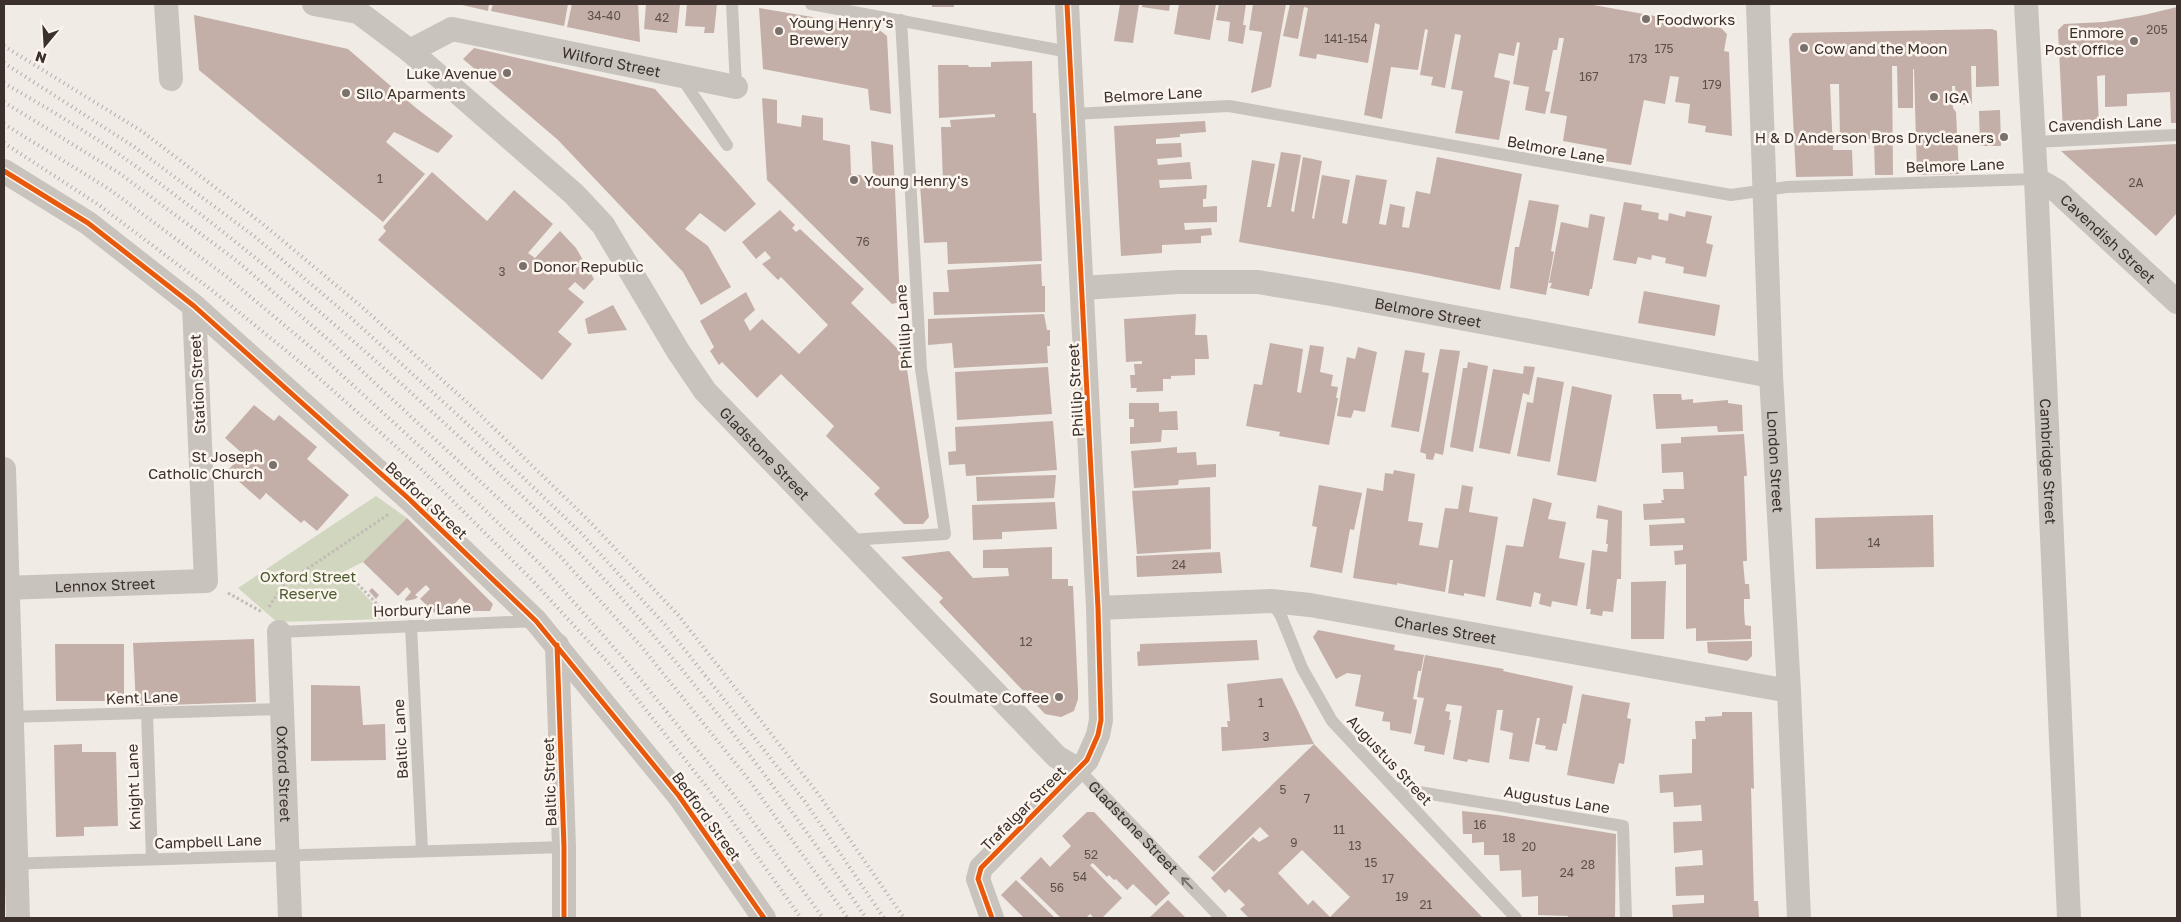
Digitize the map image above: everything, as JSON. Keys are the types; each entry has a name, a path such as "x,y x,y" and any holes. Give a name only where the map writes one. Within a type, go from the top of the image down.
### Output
{"street":[{"path":"166,4 171,79"},
{"name":"Gladstone Street","path":"314,4 358,12 410,50 574,194 603,225 678,351 705,391 1057,757 1079,770"},
{"name":"Phillip Street","path":"1067,4 1098,608 1101,720 1093,750 1079,770"},
{"name":"London Street","path":"1758,4 1771,376 1789,691 1799,918"},
{"name":"Cambridge Street","path":"2026,4 2036,178 2069,918"},
{"name":"Wilford Street","path":"410,50 452,29 736,87"},
{"name":"Bedford Street","path":"4,171 88,223 194,306 409,499 536,621 679,796 764,918"},
{"name":"Cavendish Street","path":"2036,178 2057,191 2177,302"},
{"name":"Belmore Street","path":"1082,288 1178,282 1258,282 1771,376"},
{"name":"Station Street","path":"194,306 206,581"},
{"path":"4,469 10,864 18,918"},
{"name":"Lennox Street","path":"6,588 206,581"},
{"name":"Charles Street","path":"1098,608 1272,601 1310,605 1789,691"},
{"name":"Oxford Street","path":"279,632 290,918"},
{"name":"Baltic Street","path":"557,645 564,847 564,918"},
{"name":"Trafalgar Street","path":"992,918 978,880 981,868 1079,770"}],"lane":[{"name":"Wilford Street","path":"732,4 736,87"},
{"path":"811,4 1069,52"},
{"name":"Phillip Lane","path":"849,540 945,534 921,369 901,20"},
{"path":"680,76 727,145"},
{"name":"Belmore Lane","path":"1073,114 1228,106 1731,195 1787,187 2036,178"},
{"name":"Cavendish Lane","path":"2034,142 2177,136"},
{"name":"Augustus Street","path":"1272,601 1281,616 1302,668 1332,720 1516,918"},
{"name":"Horbury Lane","path":"279,632 536,621"},
{"name":"Baltic Lane","path":"405,626 422,850"},
{"name":"Kent Lane","path":"8,717 282,709"},
{"name":"Knight Lane","path":"147,713 152,859"},
{"name":"Gladstone Street","path":"1079,770 1221,918"},
{"name":"Augustus Lane","path":"1395,788 1624,826 1626,918"},
{"name":"Campbell Lane","path":"10,864 564,847"}],"path":[{"path":"206,581 265,614 284,586 409,499"},
{"path":"347,573 405,626"}],"green space":[{"name":"Oxford Street Reserve","path":"376,496 407,518 363,562 343,572 388,619 277,622 238,588"}],"building":[{"path":"458,4 489,4 488,11"},
{"path":"493,4 568,4 564,26 491,11"},
{"path":"572,4 638,4 640,42 567,27"},
{"path":"646,4 680,4 677,33 644,29"},
{"path":"687,4 717,4 714,33 704,33 705,27 685,26"},
{"path":"932,4 954,4 954,7 932,7"},
{"path":"1120,4 1139,4 1133,43 1114,41"},
{"path":"1143,4 1170,4 1169,11 1142,7"},
{"path":"1179,4 1216,4 1210,40 1174,34"},
{"path":"1219,4 1246,4 1243,25 1246,25 1243,44 1228,41 1230,22 1216,20"},
{"path":"1253,4 1286,4 1271,87 1251,93 1262,32 1249,30"},
{"path":"1290,4 1588,4 1721,28 1727,34 1724,51 1729,52 1732,136 1705,132 1706,126 1688,123 1690,104 1675,102 1679,77 1670,76 1665,104 1644,100 1631,165 1605,161 1607,149 1563,141 1567,116 1550,113 1564,38 1559,38 1557,50 1553,50 1545,91 1550,92 1545,114 1525,110 1529,87 1513,84 1520,43 1517,42 1514,56 1499,53 1494,77 1510,81 1499,140 1455,133 1463,91 1451,89 1461,35 1455,34 1445,88 1431,85 1433,77 1420,75 1428,30 1425,29 1418,70 1391,67 1382,119 1364,115 1380,25 1375,23 1368,63 1317,54 1316,59 1299,56 1308,8 1304,7 1298,39 1283,36"},
{"path":"2177,7 2177,123 2171,123 2170,92 2127,94 2127,106 2105,107 2105,75 2097,76 2099,128 2063,130 2058,30 2064,24 2104,22"},
{"path":"759,8 877,28 887,36 891,114 870,110 868,89 763,69"},
{"name":"Silo Aparments","path":"194,15 348,49 416,108 453,136 438,153 394,132 386,142 425,174 383,222 199,70"},
{"path":"1992,29 1997,31 1999,86 1976,87 1976,66 1971,66 1972,104 1956,105 1955,86 1952,86 1953,108 1956,112 1959,174 1917,175 1914,69 1913,108 1898,108 1897,66 1892,66 1893,175 1875,175 1874,139 1840,139 1839,84 1830,84 1833,150 1852,150 1853,176 1796,177 1789,39 1793,33"},
{"path":"474,48 655,89 756,204 725,232 700,213 685,229 708,246 731,287 701,305 683,272 558,140 463,59"},
{"path":"1032,61 1033,113 1036,113 1042,261 948,264 947,242 924,243 920,184 943,183 941,127 951,127 950,120 995,117 995,114 939,118 938,65 991,67 991,62"},
{"path":"762,98 777,100 777,123 801,127 802,115 823,118 823,140 850,145 851,174 873,177 871,141 893,145 900,302 892,304 767,180"},
{"path":"2000,110 2001,146 1980,146 1979,111"},
{"path":"1205,121 1206,132 1180,134 1180,137 1156,139 1156,144 1181,143 1182,157 1157,159 1158,165 1190,162 1192,179 1159,180 1160,188 1207,185 1206,199 1203,199 1203,207 1217,206 1217,222 1184,223 1185,230 1211,228 1212,235 1201,236 1201,243 1162,245 1162,253 1121,256 1114,126"},
{"path":"2177,144 2177,213 2156,236 2061,151"},
{"path":"1281,152 1301,155 1291,211 1294,212 1303,157 1322,161 1312,218 1314,219 1322,175 1350,180 1342,223 1347,224 1356,175 1387,180 1379,224 1386,225 1390,204 1405,207 1402,227 1409,228 1416,191 1430,194 1437,157 1522,174 1500,290 1416,273 1239,242 1252,160 1275,164 1267,207 1271,207"},
{"path":"432,172 487,221 514,190 553,224 528,253 535,258 560,231 576,248 594,279 584,290 575,282 568,289 584,302 558,332 572,344 542,380 378,240 386,231 383,227"},
{"path":"1529,200 1559,205 1551,251 1554,252 1546,295 1510,288 1515,247 1519,247"},
{"path":"1624,202 1642,205 1641,210 1659,213 1658,219 1668,221 1669,213 1685,217 1686,211 1712,216 1706,243 1713,245 1706,277 1683,273 1684,267 1665,263 1666,258 1652,255 1651,260 1638,257 1636,264 1613,260"},
{"path":"780,210 795,225 792,228 796,232 800,229 864,289 851,303 905,356 929,517 923,524 904,524 874,494 880,488 826,436 834,426 781,374 757,398 722,362 719,365 710,351 714,347 700,321 746,292 755,310 744,320 750,331 762,319 799,354 828,325 781,277 778,280 762,264 771,258 765,251 756,259 742,242"},
{"path":"1590,214 1605,217 1592,289 1590,289 1589,296 1550,288 1552,283 1549,283 1561,222 1588,228"},
{"path":"1041,264 1042,286 1045,286 1045,312 934,315 933,292 949,292 947,270"},
{"path":"1644,291 1720,305 1715,336 1638,323"},
{"path":"613,305 627,330 588,334 585,319"},
{"path":"1044,314 1047,330 1050,330 1050,346 1047,346 1048,363 954,368 952,343 928,345 928,319"},
{"path":"1196,314 1195,335 1207,335 1209,359 1195,359 1195,375 1171,376 1171,379 1163,379 1163,391 1136,392 1137,388 1131,388 1130,375 1135,375 1134,364 1142,364 1142,361 1126,362 1124,319"},
{"path":"1270,343 1303,349 1297,392 1301,393 1310,345 1324,347 1320,372 1333,375 1331,386 1338,387 1336,398 1338,398 1329,445 1279,436 1280,432 1246,426 1254,384 1262,385"},
{"path":"1358,347 1377,352 1365,412 1354,410 1351,418 1337,416 1347,357 1355,359"},
{"path":"1440,349 1460,351 1443,455 1435,453 1433,460 1426,459 1426,454 1420,452"},
{"path":"1405,350 1425,353 1422,372 1429,373 1419,432 1391,427"},
{"path":"1468,362 1488,366 1473,452 1450,447 1463,368 1467,368"},
{"path":"1524,366 1535,367 1529,395 1523,393 1510,454 1479,448 1493,369 1523,374"},
{"path":"1048,367 1052,414 957,420 955,372"},
{"path":"1537,377 1564,382 1550,462 1517,456 1527,402 1533,403"},
{"path":"1572,386 1612,395 1596,482 1557,475"},
{"path":"1653,394 1681,394 1682,400 1693,399 1693,403 1728,400 1728,403 1742,405 1743,431 1718,432 1717,426 1656,429"},
{"path":"1129,403 1159,403 1159,412 1177,411 1178,430 1162,430 1161,442 1130,444 1130,427 1134,427 1134,419 1129,419"},
{"name":"St Joseph Catholic Church","path":"254,405 274,421 279,415 317,447 307,459 349,495 317,531 304,520 301,523 266,493 260,500 227,471 243,454 225,438"},
{"path":"1053,421 1057,470 966,476 965,464 949,465 948,452 956,451 955,427"},
{"path":"1744,434 1747,476 1744,476 1747,561 1743,561 1745,584 1749,584 1750,599 1744,599 1744,610 1745,625 1751,626 1751,639 1696,641 1696,628 1686,629 1686,564 1675,565 1674,551 1683,550 1683,545 1650,546 1649,525 1685,523 1684,518 1644,520 1643,504 1662,503 1661,500 1664,500 1663,489 1684,489 1683,472 1662,473 1661,444 1681,443 1681,437"},
{"path":"1177,447 1177,453 1196,452 1197,465 1216,464 1216,477 1179,480 1178,485 1134,488 1131,451"},
{"path":"1394,470 1415,474 1408,521 1423,523 1419,545 1438,548 1445,508 1458,509 1462,485 1473,487 1469,512 1498,517 1485,597 1464,593 1464,596 1448,593 1453,560 1450,560 1445,592 1397,583 1397,585 1353,578 1367,488 1383,491 1385,473 1393,474"},
{"path":"1056,475 1054,498 977,501 976,477"},
{"path":"1319,485 1362,493 1354,530 1350,529 1342,573 1310,567 1317,527 1312,526"},
{"path":"1210,487 1211,549 1137,554 1132,491"},
{"path":"1533,498 1552,503 1548,519 1566,522 1559,558 1585,563 1577,606 1552,601 1551,607 1539,604 1541,594 1534,592 1531,607 1496,600 1506,545 1523,547"},
{"path":"1055,502 1057,529 1002,532 1002,539 973,540 972,505"},
{"path":"1598,505 1622,511 1621,579 1617,579 1613,612 1603,611 1602,616 1590,614 1591,609 1586,609 1592,550 1607,552 1608,544 1606,544 1608,520 1596,518"},
{"path":"1933,515 1934,567 1816,569 1815,518"},
{"path":"407,518 493,604 490,611 466,611 466,604 460,598 450,609 446,606 439,613 435,613 420,599 430,589 426,585 415,595 418,597 406,601 405,599 411,592 407,587 398,596 363,562"},
{"path":"1052,547 1052,579 1068,579 1068,586 1073,586 1078,699 1074,711 1061,717 1045,714 939,602 943,598 901,557 949,551 973,578 1009,576 1008,568 983,568 983,550"},
{"path":"1220,552 1222,573 1137,577 1136,556"},
{"path":"1666,581 1664,639 1631,639 1631,582"},
{"path":"372,588 379,595 376,599 369,591"},
{"path":"1318,630 1395,645 1394,650 1424,655 1421,671 1418,671 1413,699 1417,700 1411,734 1390,730 1390,722 1382,721 1384,712 1355,706 1361,675 1347,673 1336,679 1313,637"},
{"path":"254,639 256,702 136,706 133,643"},
{"path":"1257,640 1259,660 1138,666 1137,652 1140,651 1140,644"},
{"path":"1752,641 1752,656 1747,661 1708,653 1707,642"},
{"path":"55,644 124,644 124,701 56,701"},
{"path":"1425,655 1504,669 1503,671 1573,686 1566,724 1563,723 1557,751 1545,749 1546,746 1535,744 1540,718 1537,718 1529,762 1509,759 1513,733 1500,730 1503,710 1497,710 1489,763 1468,759 1467,762 1453,759 1462,706 1447,704 1445,711 1450,712 1449,720 1451,720 1444,755 1424,751 1425,746 1414,744 1424,698 1417,697"},
{"path":"1282,678 1314,744 1222,751 1221,727 1228,727 1227,721 1230,721 1227,684"},
{"path":"311,685 360,686 363,725 385,724 386,760 311,761"},
{"path":"1582,694 1630,703 1627,718 1631,719 1624,764 1619,763 1614,784 1567,775"},
{"path":"1722,712 1752,712 1754,789 1751,788 1754,901 1758,901 1759,918 1673,918 1672,905 1704,903 1704,895 1676,896 1675,867 1703,865 1702,850 1674,853 1673,822 1702,821 1701,805 1674,807 1673,792 1660,793 1659,775 1692,773 1692,739 1696,739 1695,721 1705,721 1705,717 1722,716"},
{"path":"82,744 82,752 116,752 118,826 84,827 84,836 56,837 54,745"},
{"path":"1314,744 1483,918 1249,918 1240,909 1245,905 1229,889 1225,893 1211,878 1253,837 1259,842 1269,836 1260,827 1214,872 1198,857","holes":["1302,850 1350,897 1330,917 1313,900 1308,905 1278,873"]},
{"path":"1462,811 1616,834 1615,918 1568,918 1568,916 1538,915 1538,896 1522,897 1521,870 1500,871 1499,855 1484,855 1484,842 1472,843 1472,834 1463,834"},
{"path":"1087,812 1094,812 1170,893 1156,906 1133,884 1127,890 1116,879 1114,880 1109,875 1107,877 1093,863 1090,865 1122,898 1102,918 1094,918 1090,914 1086,918 1061,918 1020,878 1041,857 1050,867 1071,846 1062,836"},
{"path":"1016,880 1055,918 1024,918 1001,895"},
{"path":"1168,900 1186,918 1149,918"}],"railway":[{"path":"4,46 143,132 264,225 361,306 472,407 591,523 679,616 819,795 904,918"},
{"path":"4,63 133,146 254,236 350,317 462,419 581,533 666,626 806,803 884,918"},
{"path":"4,83 112,150 162,185 231,238 364,350 530,503 594,568 710,704 764,774 866,918"},
{"path":"4,102 119,173 237,261 331,342 559,555 641,646 749,780 848,918"},
{"path":"4,124 109,189 227,277 320,355 429,455 543,567 624,659 733,794 823,918"},
{"path":"4,143 99,205 214,292 311,371 419,467 532,580 613,668 720,804 801,918"}],"cycle path":[{"path":"992,918 978,879 981,868 1087,760 1098,735 1101,720 1098,608 1067,4"},
{"path":"4,171 88,223 194,306 409,499 536,621 679,796 764,918"},
{"path":"557,645 564,847 564,918"}],"place":[{"name":"Foodworks","path":"1646,19"},
{"name":"Young Henry's Brewery","path":"779,31"},
{"name":"Enmore Post Office","path":"2134,41"},
{"name":"Cow and the Moon","path":"1804,48"},
{"name":"Luke Avenue","path":"507,73"},
{"name":"Silo Aparments","path":"346,93"},
{"name":"IGA","path":"1934,97"},
{"name":"H & D Anderson Bros Drycleaners","path":"2004,137"},
{"name":"Young Henry's","path":"854,180"},
{"name":"Donor Republic","path":"523,266"},
{"name":"St Joseph Catholic Church","path":"273,465"},
{"name":"Soulmate Coffee","path":"1059,697"}]}
